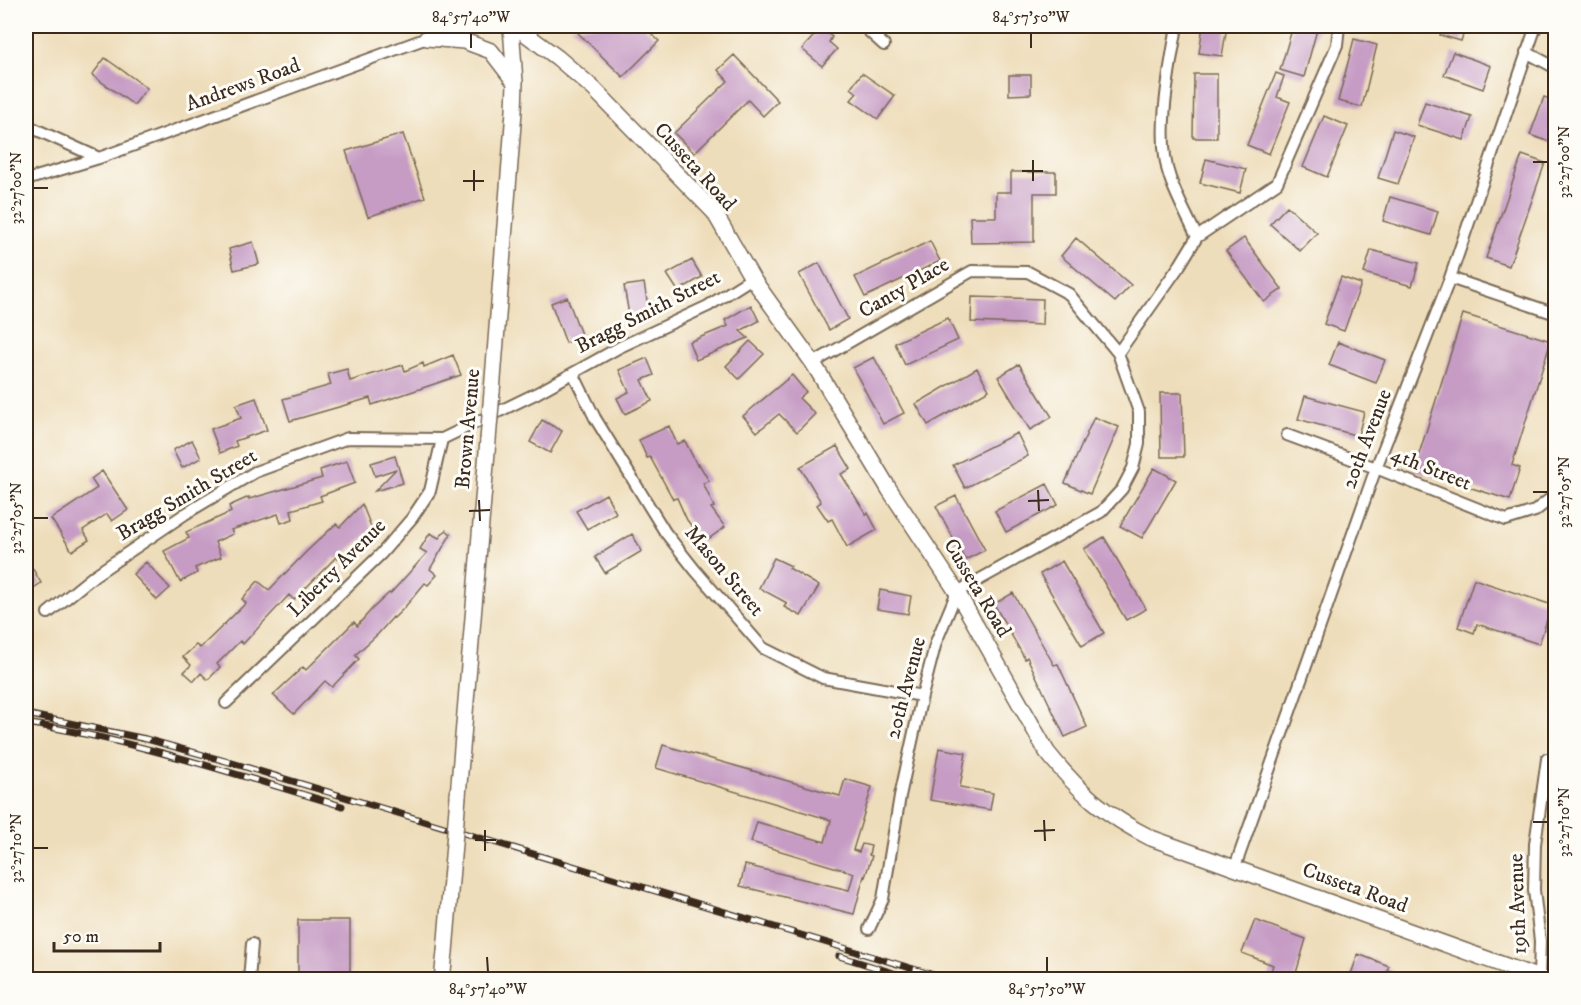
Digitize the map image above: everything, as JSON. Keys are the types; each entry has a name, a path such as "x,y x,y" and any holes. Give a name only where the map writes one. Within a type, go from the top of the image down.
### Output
{"street":[{"name":"Andrews Road","path":"26,180 99,158 427,38 473,26"},
{"name":"Brown Avenue","path":"442,980 492,392 515,82 513,26"},
{"name":"Cusseta Road","path":"513,26 558,58 594,89 714,212 752,278 813,363 890,489 957,592 1047,752 1064,774 1086,796 1119,822 1151,838 1542,978"},
{"path":"863,26 884,45"},
{"path":"1177,26 1167,83 1164,141 1169,176 1197,237"},
{"path":"1118,352 1180,265 1197,237 1277,183 1337,45 1339,26"},
{"name":"20th Avenue","path":"1235,867 1376,468 1450,278 1536,26"},
{"path":"427,38 464,41 491,51 515,82"},
{"path":"1526,52 1556,68"},
{"path":"26,125 99,158"},
{"name":"Canty Place","path":"813,363 972,271 1028,272 1069,294 1118,352 1139,412 1139,444 1133,468 1122,489 1101,512 957,592"},
{"name":"Bragg Smith Street","path":"48,613 95,575 185,514 255,472 348,438 442,439 573,374 620,347 708,306 752,278"},
{"path":"1450,278 1556,314"},
{"name":"Mason Street","path":"573,374 595,418 665,532 763,648 823,678 922,696"},
{"name":"4th Street","path":"1287,435 1506,520 1535,511 1556,494"},
{"name":"Liberty Avenue","path":"225,703 381,554 412,518 430,491 442,439"},
{"name":"20th Avenue","path":"869,929 883,899 900,796 936,642 957,592"},
{"name":"19th Avenue","path":"1542,978 1534,890 1535,856 1547,759"},
{"path":"249,980 252,944"}],"building":[{"path":"571,26 643,26 659,41 623,77"},
{"path":"1203,26 1227,26 1222,56 1199,53"},
{"path":"1293,26 1318,26 1304,77 1280,70"},
{"path":"1443,26 1466,26 1461,41 1440,35"},
{"path":"821,28 832,37 829,42 837,49 822,66 802,49"},
{"path":"1354,39 1377,45 1362,107 1338,101"},
{"path":"1453,52 1491,66 1483,89 1444,75"},
{"path":"734,55 778,101 763,116 748,100 694,153 674,133 728,81 718,70"},
{"path":"105,58 147,88 134,105 92,75"},
{"path":"862,73 895,96 878,119 851,100 857,93 851,88"},
{"path":"1276,73 1284,76 1277,97 1290,102 1269,154 1247,145"},
{"path":"1194,74 1217,74 1217,138 1193,138"},
{"path":"1009,75 1031,75 1031,94 1009,95"},
{"path":"1544,97 1556,101 1556,135 1553,143 1530,135"},
{"path":"1425,102 1472,117 1464,140 1417,125"},
{"path":"1324,116 1348,126 1327,177 1303,167"},
{"path":"1393,130 1414,137 1398,184 1378,178"},
{"path":"403,134 425,197 368,217 346,151"},
{"path":"1522,155 1545,163 1509,266 1486,258"},
{"path":"1206,159 1246,169 1240,193 1200,183"},
{"path":"1011,172 1056,172 1056,193 1034,193 1034,242 971,243 970,217 996,217 996,192 1011,192"},
{"path":"1390,197 1438,211 1431,235 1383,221"},
{"path":"1287,206 1317,233 1300,251 1270,224"},
{"path":"1076,238 1131,285 1115,302 1061,256"},
{"path":"1244,238 1282,289 1264,302 1226,251"},
{"path":"930,241 940,261 865,297 855,277"},
{"path":"253,242 259,264 234,270 229,249"},
{"path":"1371,250 1419,263 1412,286 1364,273"},
{"path":"692,260 702,277 678,291 667,274"},
{"path":"819,263 848,319 829,330 799,274"},
{"path":"1341,277 1361,284 1344,331 1324,324"},
{"path":"644,283 649,312 629,315 624,286"},
{"path":"567,297 582,337 566,343 551,303"},
{"path":"972,297 1043,299 1042,325 971,322"},
{"path":"751,305 759,321 740,331 748,338 696,360 689,342 728,326 725,320"},
{"path":"1463,314 1551,341 1512,465 1520,468 1510,500 1414,470"},
{"path":"948,318 958,340 905,365 895,343"},
{"path":"750,341 764,354 739,379 726,366"},
{"path":"1338,342 1385,360 1376,383 1329,365"},
{"path":"453,355 461,375 372,405 370,398 290,421 283,399 331,385 328,374 347,369 350,381 403,365 405,371 423,363 424,367"},
{"path":"874,357 904,413 883,424 853,368"},
{"path":"647,358 654,375 642,380 652,401 625,414 617,398 629,392 619,370"},
{"path":"1019,364 1052,417 1030,430 998,377"},
{"path":"977,368 989,390 928,425 916,404"},
{"path":"792,375 806,392 799,398 815,414 797,432 779,414 757,432 743,416"},
{"path":"1160,393 1182,393 1184,457 1161,457"},
{"path":"1305,396 1364,412 1358,436 1298,419"},
{"path":"256,398 267,430 235,441 237,446 220,453 211,429 241,418 236,405"},
{"path":"1094,417 1119,427 1090,494 1065,483"},
{"path":"542,420 562,431 550,453 530,442"},
{"path":"669,426 677,444 685,441 697,465 699,464 709,481 703,483 714,507 711,508 725,527 704,542 687,520 677,498 673,499 650,457 647,458 639,440"},
{"path":"1017,433 1028,456 965,488 953,465"},
{"path":"192,440 201,458 182,468 173,450"},
{"path":"837,446 851,469 841,474 877,530 847,547 832,519 828,521 817,505 821,502 800,467"},
{"path":"395,456 403,483 375,491 396,469 375,476 371,463"},
{"path":"347,461 355,483 320,496 322,501 291,510 293,519 281,523 278,514 231,530 233,534 215,542 221,557 195,568 197,573 180,582 164,551 189,538 186,532 231,512 229,506 249,497 249,499 322,478 320,470"},
{"path":"1154,468 1176,480 1142,538 1120,526"},
{"path":"102,471 128,510 112,521 107,514 83,530 89,540 72,551 51,519 97,488 91,479"},
{"path":"1047,484 1058,505 1006,532 995,511"},
{"path":"606,494 616,513 587,529 576,511"},
{"path":"956,496 985,550 965,560 936,506"},
{"path":"362,504 372,529 364,537 338,559 336,557 294,600 289,595 243,644 240,641 217,664 220,667 208,680 201,673 194,681 184,672 191,665 183,657 196,645 200,648 246,603 242,599 258,581 269,590 336,524 340,527"},
{"path":"446,530 451,534 430,569 437,575 428,585 425,583 404,608 355,655 359,659 332,687 325,681 294,714 273,695 303,667 306,670 354,622 357,626 390,594 427,553 420,549 430,533 439,538"},
{"path":"632,534 642,551 605,573 595,557"},
{"path":"1104,537 1146,609 1126,620 1084,549"},
{"path":"26,557 41,583 26,593"},
{"path":"774,558 791,566 789,568 819,586 801,616 784,607 787,603 759,588"},
{"path":"1062,561 1104,633 1082,646 1040,574"},
{"path":"146,562 170,588 157,600 133,574"},
{"path":"1474,579 1552,605 1539,644 1477,624 1474,633 1458,627"},
{"path":"880,590 911,596 908,614 877,609"},
{"path":"1013,593 1054,665 1058,664 1087,727 1065,737 1027,657 1025,659 994,604"},
{"path":"663,745 840,796 845,779 872,787 853,850 859,852 862,844 871,846 869,855 872,856 854,914 740,886 745,865 849,890 854,873 751,842 757,822 825,842 831,820 656,768"},
{"path":"939,748 966,753 960,787 993,793 990,810 930,800"},
{"path":"298,920 350,920 350,980 298,980"},
{"path":"1255,920 1306,939 1294,980 1268,980 1273,965 1242,953"},
{"path":"1358,954 1389,966 1387,970 1411,977 1410,980 1349,980"}],"railway":[{"path":"26,714 146,739 229,762 950,980"},
{"path":"26,723 145,749 342,806"},
{"path":"839,956 916,980"}]}
